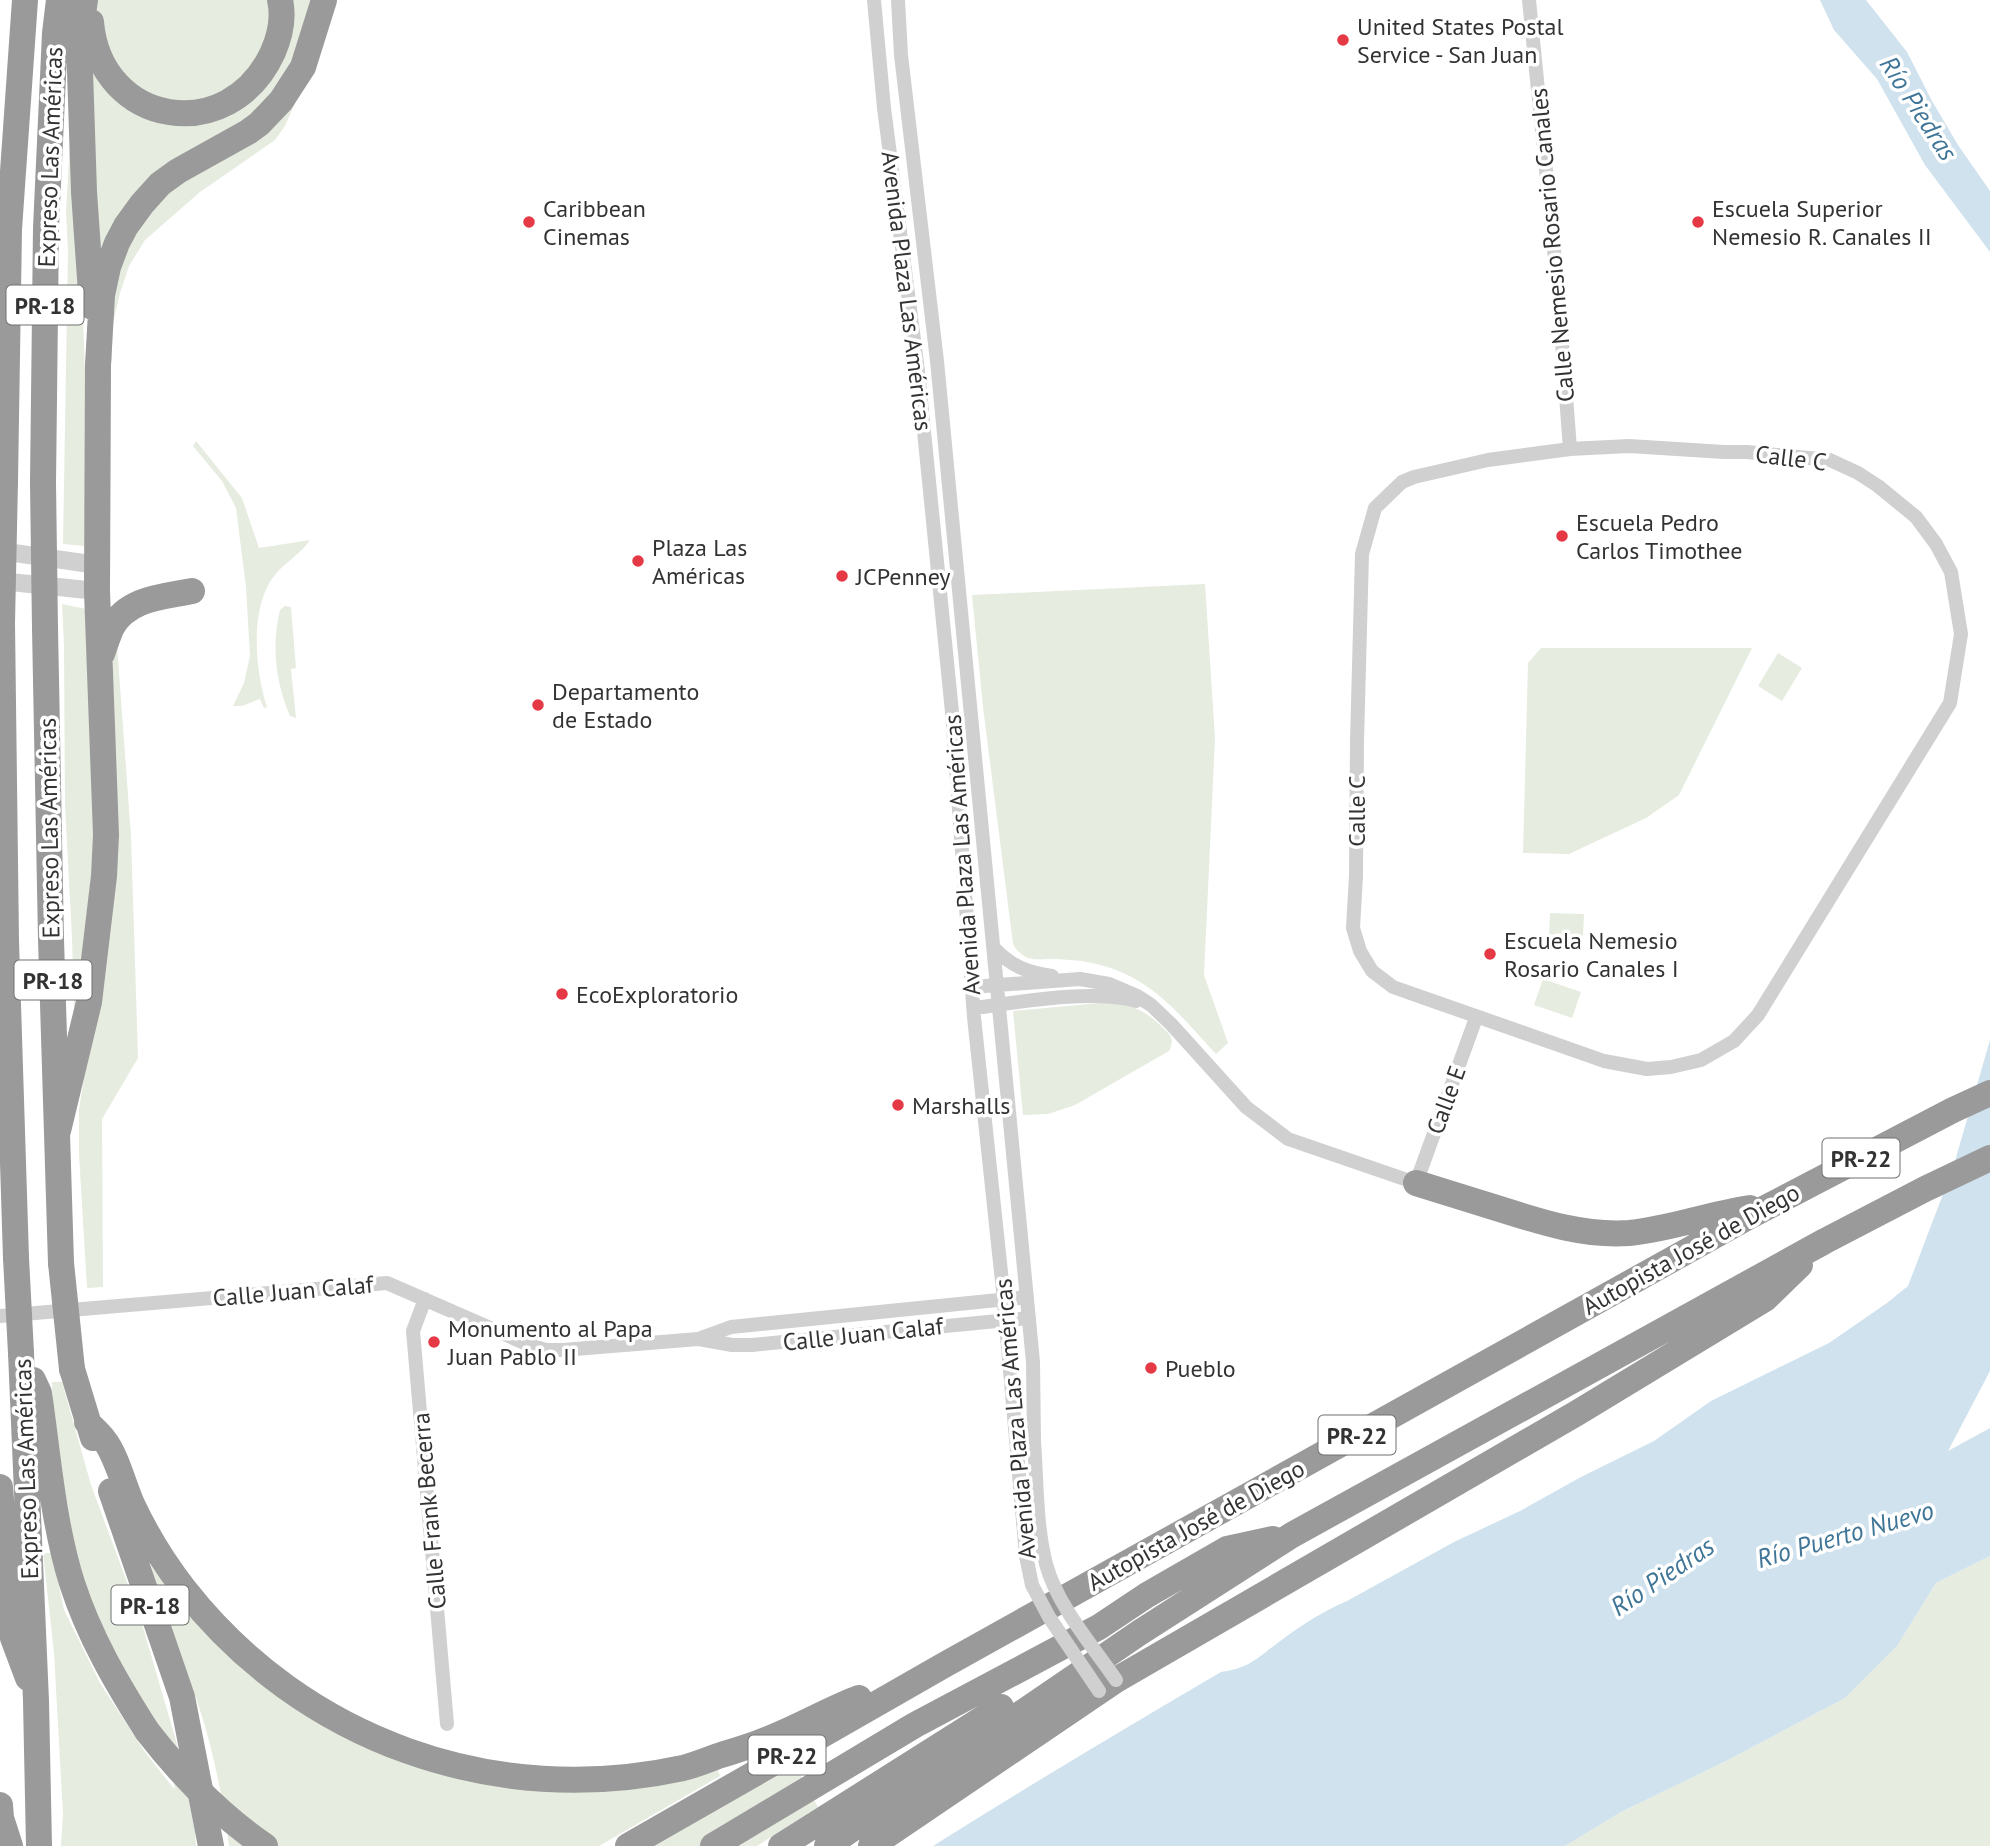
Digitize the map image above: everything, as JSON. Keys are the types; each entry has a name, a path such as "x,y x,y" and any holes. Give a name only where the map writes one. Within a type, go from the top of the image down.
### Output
{"highway":[{"name":"Expreso Las Américas","path":"25,0 9,229 2,623 6,941 16,1258 36,1701 39,1846"},
{"name":"Expreso Las Américas","path":"59,0 55,33 46,228 43,483 44,628 61,1263 72,1369 87,1422 182,1698 211,1846"},
{"path":"85,0 79,41 84,192 98,365"},
{"path":"92,0 90,20 93,42 98,55 117,84 145,105 180,115 228,103 250,85 268,62 278,41 281,0"},
{"path":"58,1130 89,1002 104,876 106,835 97,565 98,365 104,286 113,255 126,226 160,184 248,132 281,101 303,66 324,0"},
{"path":"99,662 113,625 131,606 192,591"},
{"name":"Autopista José de Diego","path":"628,1846 946,1664 1769,1206 1990,1093"},
{"name":"PR-22","path":"827,1846 1139,1633 1292,1535 1825,1241 1990,1158"},
{"path":"1416,1183 1555,1226 1603,1233 1657,1229 1724,1212 1769,1206"},
{"path":"871,1846 1107,1685 1577,1413 1765,1299 1825,1241"},
{"path":"21,1353 39,1393 58,1521 72,1582 102,1656 147,1731 174,1766 220,1812 265,1846"},
{"path":"87,1422 106,1441 132,1504 163,1560 210,1620 242,1652 275,1681 320,1711 364,1734 443,1763 500,1775 561,1780 617,1779 685,1768 765,1741 831,1709 946,1664"},
{"path":"0,1487 13,1638 36,1701"},
{"path":"713,1846 915,1725 1099,1627 1147,1595 1227,1549 1292,1535"},
{"path":"781,1846 1058,1671 1139,1633"},
{"path":"1,1811 10,1846"}],"street":[{"name":"Avenida Plaza Las Américas","path":"874,0 884,108 918,371 952,712 972,987 1004,1300 1026,1556 1032,1585 1049,1617 1107,1685"},
{"name":"Avenida Plaza Las Américas","path":"898,0 901,55 938,374 1034,1362 1034,1441 1039,1507 1047,1566 1107,1685"},
{"name":"Calle Nemesio Rosario Canales","path":"1529,0 1558,290 1570,449"},
{"name":"Calle C","path":"1629,446 1724,453 1747,452 1830,460 1878,486 1916,517 1936,544 1951,572 1961,634 1950,703 1761,1010 1734,1041 1724,1048 1700,1060 1671,1067 1647,1069 1604,1061 1393,988 1372,971 1360,951 1353,928 1362,554 1375,508 1402,482 1414,477 1488,460 1570,449 1629,446"},
{"path":"0,551 97,565"},
{"path":"0,581 97,591"},
{"path":"994,948 1004,959 1019,968 1070,979"},
{"path":"972,987 1080,979 1109,984 1137,996 1171,1024 1245,1107 1288,1139 1416,1183"},
{"path":"974,1008 1077,996 1125,998 1151,1006"},
{"name":"Calle E","path":"1416,1183 1476,1018"},
{"name":"Calle Juan Calaf","path":"0,1317 387,1283 546,1350 698,1339 732,1345 752,1345 1029,1318"},
{"name":"Calle Juan Calaf","path":"698,1339 731,1327 1027,1297"},
{"name":"Calle Frank Becerra","path":"425,1299 413,1331 447,1724"}],"shaded area":[{"path":"96,0 272,0 268,48 231,92 175,105 119,78 94,21"},
{"path":"286,0 315,0 296,62 271,102 187,156 100,272 86,46 119,98 237,108"},
{"path":"300,92 285,126 275,140 200,192 145,240 129,266 120,293 112,328 112,364 108,341 117,263 163,194"},
{"path":"71,125 88,454 84,546 63,544 68,252 66,212"},
{"path":"196,441 242,498 259,548 310,540 275,575 261,604 257,658 267,707 264,708 260,699 242,706 233,706 244,683 250,656 246,587 236,508 222,481 193,446"},
{"path":"1205,584 1215,738 1204,975 1228,1043 1216,1054 1175,1010 1147,986 1112,969 1087,962 1028,958 1013,944 983,707 972,595"},
{"path":"62,604 86,609 97,822 90,944 74,1009 65,805"},
{"path":"285,606 291,607 296,668 291,669 296,718 290,716 285,703 276,664 277,624 280,610"},
{"path":"116,631 131,836 138,1058 102,1119 103,1287 87,1288 79,1109 90,1042"},
{"path":"1541,648 1752,648 1679,795 1646,818 1569,854 1523,853 1528,663"},
{"path":"1778,653 1802,668 1782,701 1758,686"},
{"path":"1550,913 1584,914 1583,936 1549,935"},
{"path":"1543,979 1581,992 1572,1018 1534,1005"},
{"path":"1111,1002 1139,1010 1156,1021 1171,1037 1169,1051 1075,1105 1048,1114 1023,1115 1013,1011"},
{"path":"52,1382 62,1382 91,1485 140,1617 179,1751 196,1846 61,1846 63,1815 54,1653 43,1553 52,1553 64,1610 100,1683 145,1752 175,1790 167,1743 141,1705 93,1607 76,1553 54,1431"},
{"path":"146,1548 210,1634 432,1769 717,1767 720,1776 599,1846 229,1846 213,1755 205,1726"},
{"path":"1990,1556 1990,1846 1565,1846 1621,1812 1728,1760 1845,1698 1897,1646 1936,1583"},
{"path":"794,1763 818,1807 757,1846 647,1846"}],"water":[{"name":"Río Piedras","path":"1820,0 1866,0 1907,52 1958,145 1990,191 1990,252 1925,165 1877,79 1834,30"},
{"path":"1990,1040 1990,1371 1948,1451 1990,1428 1990,1556 1936,1583 1897,1646 1845,1698 1728,1760 1621,1812 1565,1846 933,1846 1221,1672 1253,1662 1320,1614 1454,1542 1654,1441 1711,1401 1829,1343 1887,1303 1908,1286 1953,1168"}],"place":[{"name":"United States Postal Service - San Juan","path":"1343,40"},
{"name":"Caribbean Cinemas","path":"529,222"},
{"name":"Escuela Superior Nemesio R. Canales II","path":"1698,222"},
{"name":"Escuela Pedro Carlos Timothee","path":"1562,536"},
{"name":"Plaza Las Américas","path":"638,561"},
{"name":"JCPenney","path":"842,576"},
{"name":"Departamento de Estado","path":"538,705"},
{"name":"Escuela Nemesio Rosario Canales I","path":"1490,954"},
{"name":"EcoExploratorio","path":"562,994"},
{"name":"Marshalls","path":"898,1105"},
{"name":"Monumento al Papa Juan Pablo II","path":"434,1342"},
{"name":"Pueblo","path":"1151,1368"}],"water label":[{"name":"Río Puerto Nuevo","path":"1845,1534"}]}
